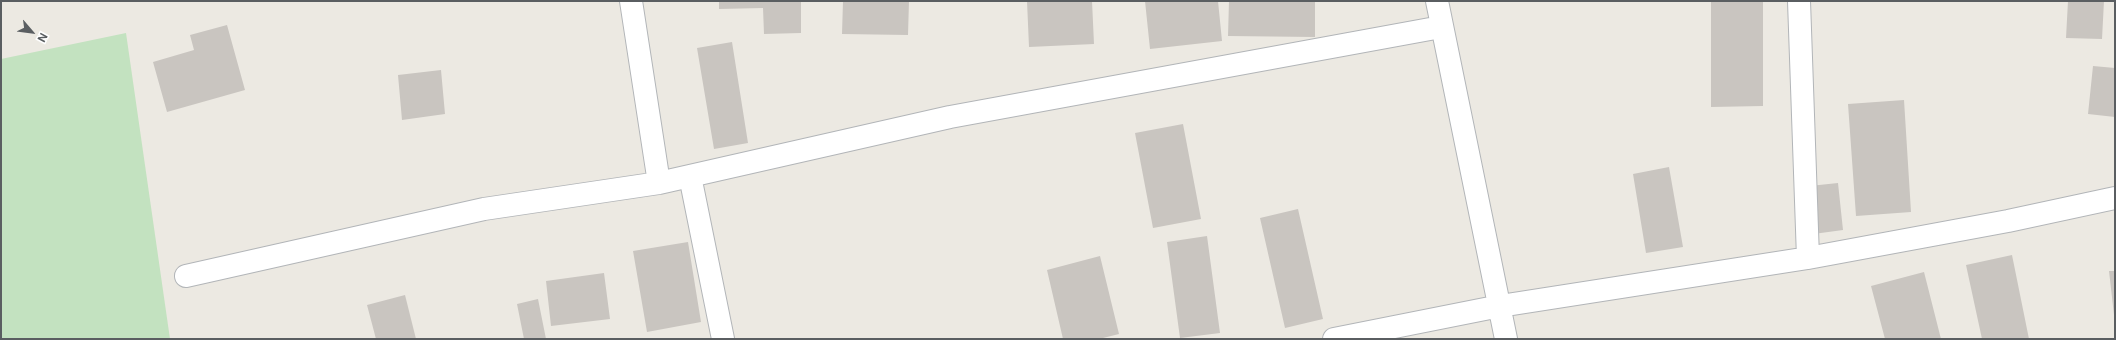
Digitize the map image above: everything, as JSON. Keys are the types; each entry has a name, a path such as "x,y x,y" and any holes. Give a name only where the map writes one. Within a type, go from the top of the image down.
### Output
{"street":[{"path":"631,1 659,183"},
{"path":"1437,1 1441,27 1506,339"},
{"path":"1799,1 1808,258"},
{"path":"186,276 484,209 659,183 950,117 1441,27"},
{"path":"690,176 723,339"},
{"path":"1334,339 1500,306 1808,258 2008,221 2115,198"}],"green space":[{"path":"126,33 170,339 1,339 1,59"}],"building":[{"path":"719,1 801,1 801,33 764,34 763,8 719,9"},
{"path":"843,1 909,1 908,35 842,34"},
{"path":"1027,1 1092,1 1094,44 1029,47"},
{"path":"1145,1 1218,1 1222,41 1150,49"},
{"path":"1229,1 1315,1 1315,37 1228,36"},
{"path":"1711,1 1763,1 1763,106 1711,107"},
{"path":"2068,1 2104,1 2102,39 2066,38"},
{"path":"227,25 245,90 167,112 153,62 194,50 190,35"},
{"path":"732,42 748,143 714,149 697,48"},
{"path":"2093,66 2115,68 2115,117 2088,114"},
{"path":"441,70 445,114 402,120 398,75"},
{"path":"1904,100 1911,212 1856,216 1848,104"},
{"path":"1183,124 1201,219 1153,228 1135,133"},
{"path":"1669,167 1683,247 1646,253 1633,174"},
{"path":"1838,183 1843,230 1806,235 1800,187"},
{"path":"1298,209 1323,319 1285,328 1260,218"},
{"path":"1207,236 1220,333 1180,338 1167,242"},
{"path":"688,242 701,322 647,332 633,251"},
{"path":"2012,255 2029,339 1982,339 1966,265"},
{"path":"1100,256 1119,334 1099,339 1063,339 1047,270"},
{"path":"2109,271 2115,271 2115,315 2114,315"},
{"path":"1924,272 1941,339 1885,339 1871,286"},
{"path":"604,273 610,319 551,326 546,281"},
{"path":"405,295 416,339 376,339 367,305"},
{"path":"538,299 546,339 524,339 517,304"}]}
